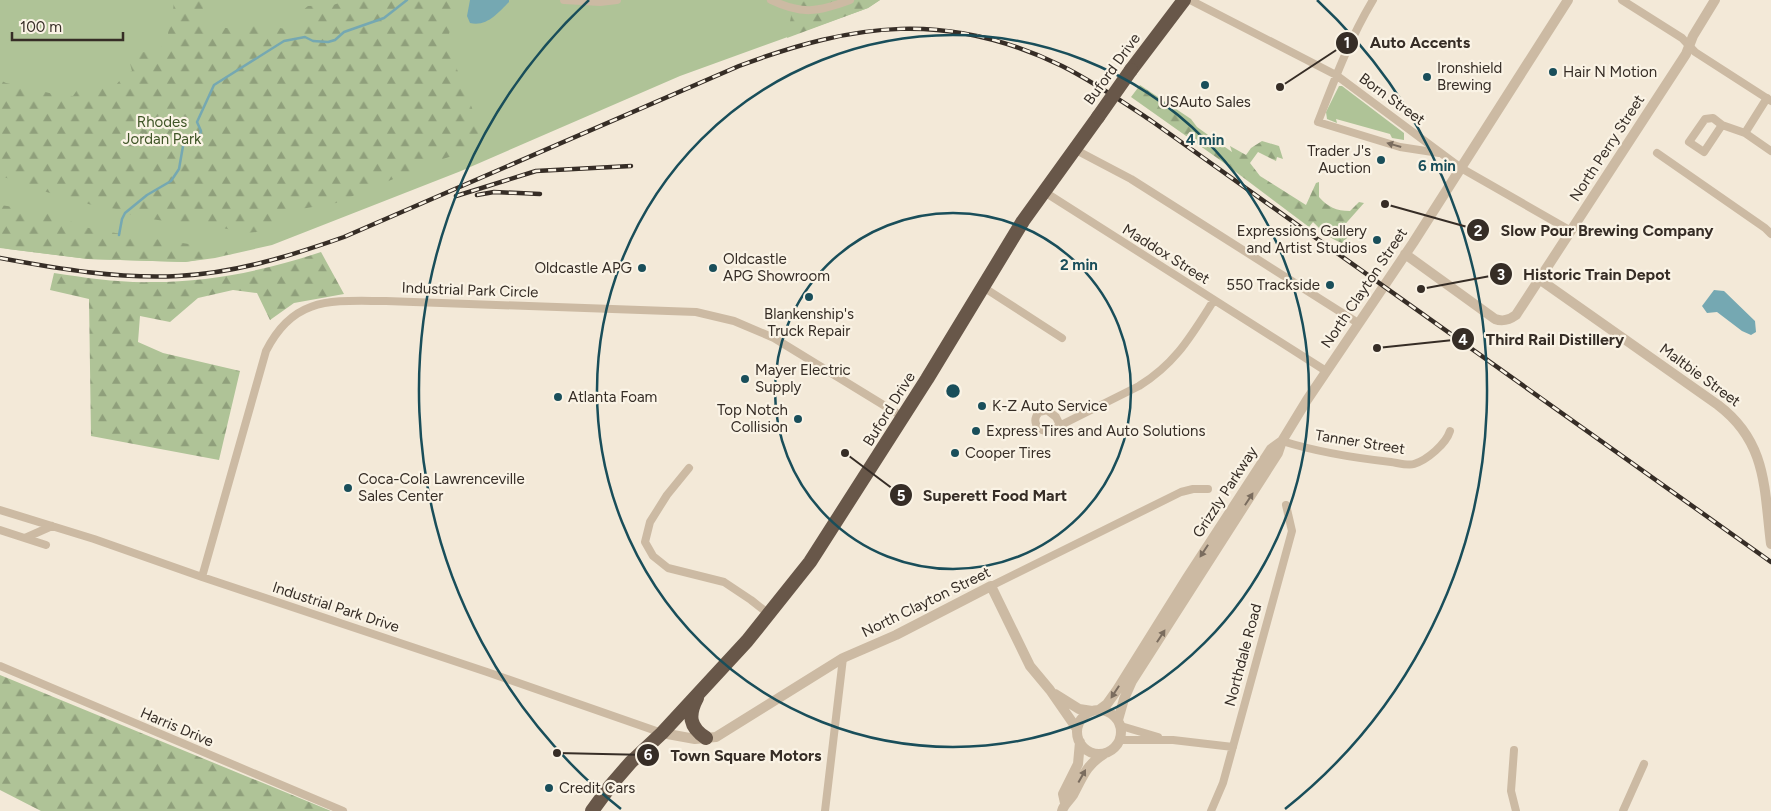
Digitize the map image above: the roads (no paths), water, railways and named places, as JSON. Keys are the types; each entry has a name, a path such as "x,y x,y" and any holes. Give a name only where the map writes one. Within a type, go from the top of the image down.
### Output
{"highway":[{"name":"Buford Drive","path":"592,811 623,771 662,733 747,642 770,615 827,537 982,287 1044,191 1184,0"},
{"path":"703,688 692,708 692,720 697,732 706,738"}],"street":[{"path":"564,0 600,2 617,0"},
{"path":"771,0 789,8 803,11 824,8 850,0"},
{"name":"Born Street","path":"1190,0 1336,75 1461,168 1570,232"},
{"path":"1373,0 1365,12 1336,75 1318,122 1400,147 1442,153"},
{"name":"North Clayton Street","path":"1282,441 1326,371 1461,168 1568,0"},
{"path":"1622,0 1682,38 1695,52 1769,100 1744,133"},
{"path":"1689,45 1715,0"},
{"name":"North Perry Street","path":"1405,254 1495,319 1510,319 1516,315 1686,54 1689,45"},
{"path":"1722,124 1704,152 1689,142 1705,119 1713,118 1744,133 1771,151"},
{"path":"1074,149 1131,179 1358,323"},
{"path":"1657,153 1771,234"},
{"name":"Maddox Street","path":"1044,191 1326,371"},
{"name":"Maltbie Street","path":"1539,279 1732,416 1747,434 1760,464 1768,496 1771,544"},
{"path":"982,287 1062,338"},
{"path":"1060,425 1139,386 1160,372 1177,355 1214,300"},
{"name":"Industrial Park Circle","path":"202,577 266,351 278,331 289,319 321,303 386,301 541,305 676,310 705,314 741,323 774,338 903,416"},
{"name":"Tanner Street","path":"1282,441 1330,453 1413,464 1427,457 1448,438 1450,431"},
{"name":"Grizzly Parkway","path":"1095,710 1107,704 1117,690 1186,578 1271,450 1282,441"},
{"name":"Grizzly Parkway","path":"1120,723 1124,699 1132,681 1278,454 1282,441"},
{"path":"690,468 667,495 650,522 645,542 653,556 668,568 724,582 770,615"},
{"name":"North Clayton Street","path":"662,733 695,739 716,737 843,658 896,635 1181,492 1193,489 1208,489"},
{"name":"Northdale Road","path":"1211,811 1224,783 1292,531 1286,505"},
{"name":"Industrial Park Drive","path":"0,510 94,539 662,733"},
{"path":"25,538 52,526"},
{"path":"0,530 46,545"},
{"path":"991,586 1030,666 1050,690 1077,729 1080,742 1078,764 1063,794 1063,807"},
{"path":"825,811 843,658"},
{"name":"Harris Drive","path":"0,666 343,811"},
{"path":"1050,690 1079,709 1106,711 1120,723 1173,740"},
{"path":"1077,729 1082,718 1095,710"},
{"path":"1063,807 1072,797 1086,770 1093,761 1111,751 1120,740 1120,723"},
{"path":"1120,740 1173,740 1233,747"},
{"path":"1080,742 1090,752 1104,754"},
{"path":"1514,750 1511,791 1516,811"},
{"path":"1623,811 1644,764"}],"water":[{"path":"470,0 509,0 509,2 492,18 476,24 470,23 467,16"},
{"path":"1714,290 1724,291 1755,321 1756,332 1751,335 1742,331 1717,312 1707,313 1702,306"}],"waterway":[{"path":"119,235 125,213 147,195 171,181 179,169 183,146 199,137 201,131 197,122 214,85 284,41 305,37 313,41 328,42 335,40 344,32 384,18 407,0"}],"railway":[{"path":"0,258 111,275 156,277 200,274 242,267 283,257 344,237 739,66 781,51 861,32 901,29 940,30 979,36 1020,48 1062,66 1097,85 1131,107 1771,562"},
{"path":"456,196 536,171 631,166"},
{"path":"477,195 494,192 540,194"}],"place":[{"name":"Hair N Motion","path":"1553,72"},
{"name":"Ironshield Brewing","path":"1427,77"},
{"name":"USAuto Sales","path":"1205,85"},
{"name":"Auto Accents","path":"1280,87"},
{"name":"Trader J's Auction","path":"1381,160"},
{"name":"Slow Pour Brewing Company","path":"1385,204"},
{"name":"Expressions Gallery and Artist Studios","path":"1377,240"},
{"name":"Oldcastle APG","path":"642,268"},
{"name":"Oldcastle APG Showroom","path":"713,268"},
{"name":"550 Trackside","path":"1330,285"},
{"name":"Historic Train Depot","path":"1421,289"},
{"name":"Blankenship's Truck Repair","path":"809,297"},
{"name":"Third Rail Distillery","path":"1377,348"},
{"name":"Mayer Electric Supply","path":"745,379"},
{"name":"Atlanta Foam","path":"558,397"},
{"name":"K-Z Auto Service","path":"982,406"},
{"name":"Top Notch Collision","path":"798,419"},
{"name":"Express Tires and Auto Solutions","path":"976,431"},
{"name":"Superett Food Mart","path":"845,453"},
{"name":"Cooper Tires","path":"955,453"},
{"name":"Coca-Cola Lawrenceville Sales Center","path":"348,488"},
{"name":"Town Square Motors","path":"557,753"},
{"name":"Credit Cars","path":"549,788"}],"park label":[{"name":"Rhodes Jordan Park","path":"162,130"}]}
